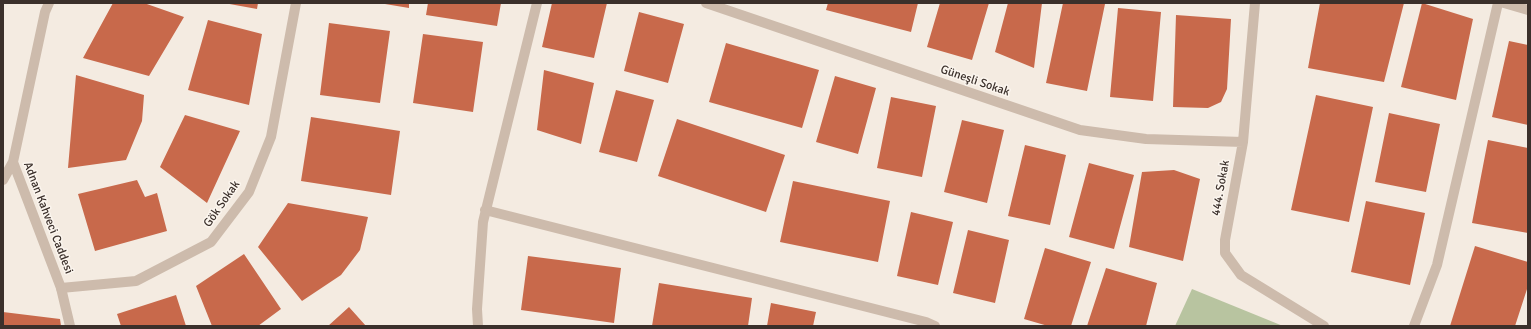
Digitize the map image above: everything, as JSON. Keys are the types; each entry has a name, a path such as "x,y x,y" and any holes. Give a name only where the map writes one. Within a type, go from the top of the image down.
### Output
{"street":[{"name":"Adnan Kahveci Caddesi","path":"48,3 13,162 61,288 70,326"},
{"name":"Gök Sokak","path":"61,288 136,281 211,242 248,192 271,137 296,3"},
{"path":"478,326 477,309 485,210 536,3"},
{"name":"Güneşli Sokak","path":"706,3 1080,130 1146,139 1243,142"},
{"name":"444. Sokak","path":"1255,3 1243,142 1225,240 1225,253 1241,275 1324,326"},
{"path":"1414,326 1437,265 1498,3"},
{"path":"1504,3 1528,10"},
{"path":"3,180 13,162"},
{"path":"485,210 928,325"}],"green space":[{"path":"1192,289 1283,326 1175,326"}],"building":[{"path":"113,3 144,3 184,17 149,76 83,58"},
{"path":"224,3 258,3 257,9"},
{"path":"379,3 409,3 409,8"},
{"path":"428,3 501,3 497,26 426,15"},
{"path":"552,3 607,3 594,58 542,47"},
{"path":"828,3 918,3 911,32 826,10"},
{"path":"940,3 989,3 972,60 927,47"},
{"path":"1008,3 1042,3 1034,68 995,52"},
{"path":"1063,3 1105,4 1087,91 1046,83"},
{"path":"1320,3 1404,3 1384,82 1308,68"},
{"path":"1422,3 1473,19 1456,100 1401,87"},
{"path":"1118,8 1161,12 1153,101 1110,97"},
{"path":"639,12 684,24 668,83 624,71"},
{"path":"1176,15 1231,19 1227,89 1221,102 1208,108 1173,107"},
{"path":"208,20 262,34 249,105 188,90"},
{"path":"329,23 390,31 380,103 320,95"},
{"path":"423,34 483,42 473,112 413,103"},
{"path":"1509,41 1528,45 1528,125 1492,117"},
{"path":"726,43 819,70 802,128 709,102"},
{"path":"544,70 594,83 581,144 537,130"},
{"path":"76,75 144,95 142,121 126,160 68,168"},
{"path":"835,76 876,88 858,154 816,142"},
{"path":"616,90 654,100 637,162 599,152"},
{"path":"1316,95 1373,107 1349,222 1291,210"},
{"path":"891,97 936,106 922,177 877,168"},
{"path":"1389,113 1440,124 1426,192 1375,182"},
{"path":"185,115 240,131 207,203 160,167"},
{"path":"311,117 400,131 391,195 301,181"},
{"path":"677,119 785,155 766,212 658,176"},
{"path":"962,120 1004,130 987,203 944,192"},
{"path":"1488,140 1528,148 1528,233 1472,223"},
{"path":"1025,145 1066,155 1050,225 1008,216"},
{"path":"1089,163 1134,175 1114,249 1069,237"},
{"path":"1174,170 1200,179 1183,261 1129,247 1142,172"},
{"path":"137,180 145,197 157,193 167,231 95,251 78,194"},
{"path":"793,181 890,201 878,262 780,242"},
{"path":"1366,201 1425,213 1410,285 1351,272"},
{"path":"288,203 368,217 360,250 341,275 302,301 258,247"},
{"path":"911,212 953,222 938,285 897,276"},
{"path":"968,230 1009,240 995,303 953,293"},
{"path":"1475,246 1528,262 1528,286 1515,326 1450,326"},
{"path":"1045,248 1091,262 1071,326 1048,326 1024,319"},
{"path":"244,254 281,309 258,326 212,326 196,286"},
{"path":"528,256 621,268 614,323 521,310"},
{"path":"1106,268 1157,283 1146,326 1087,326"},
{"path":"659,283 752,298 748,326 652,326"},
{"path":"176,295 186,326 121,326 117,314"},
{"path":"771,303 816,312 813,326 767,326"},
{"path":"349,307 366,326 328,326"},
{"path":"3,312 60,319 61,326 3,326"}]}
